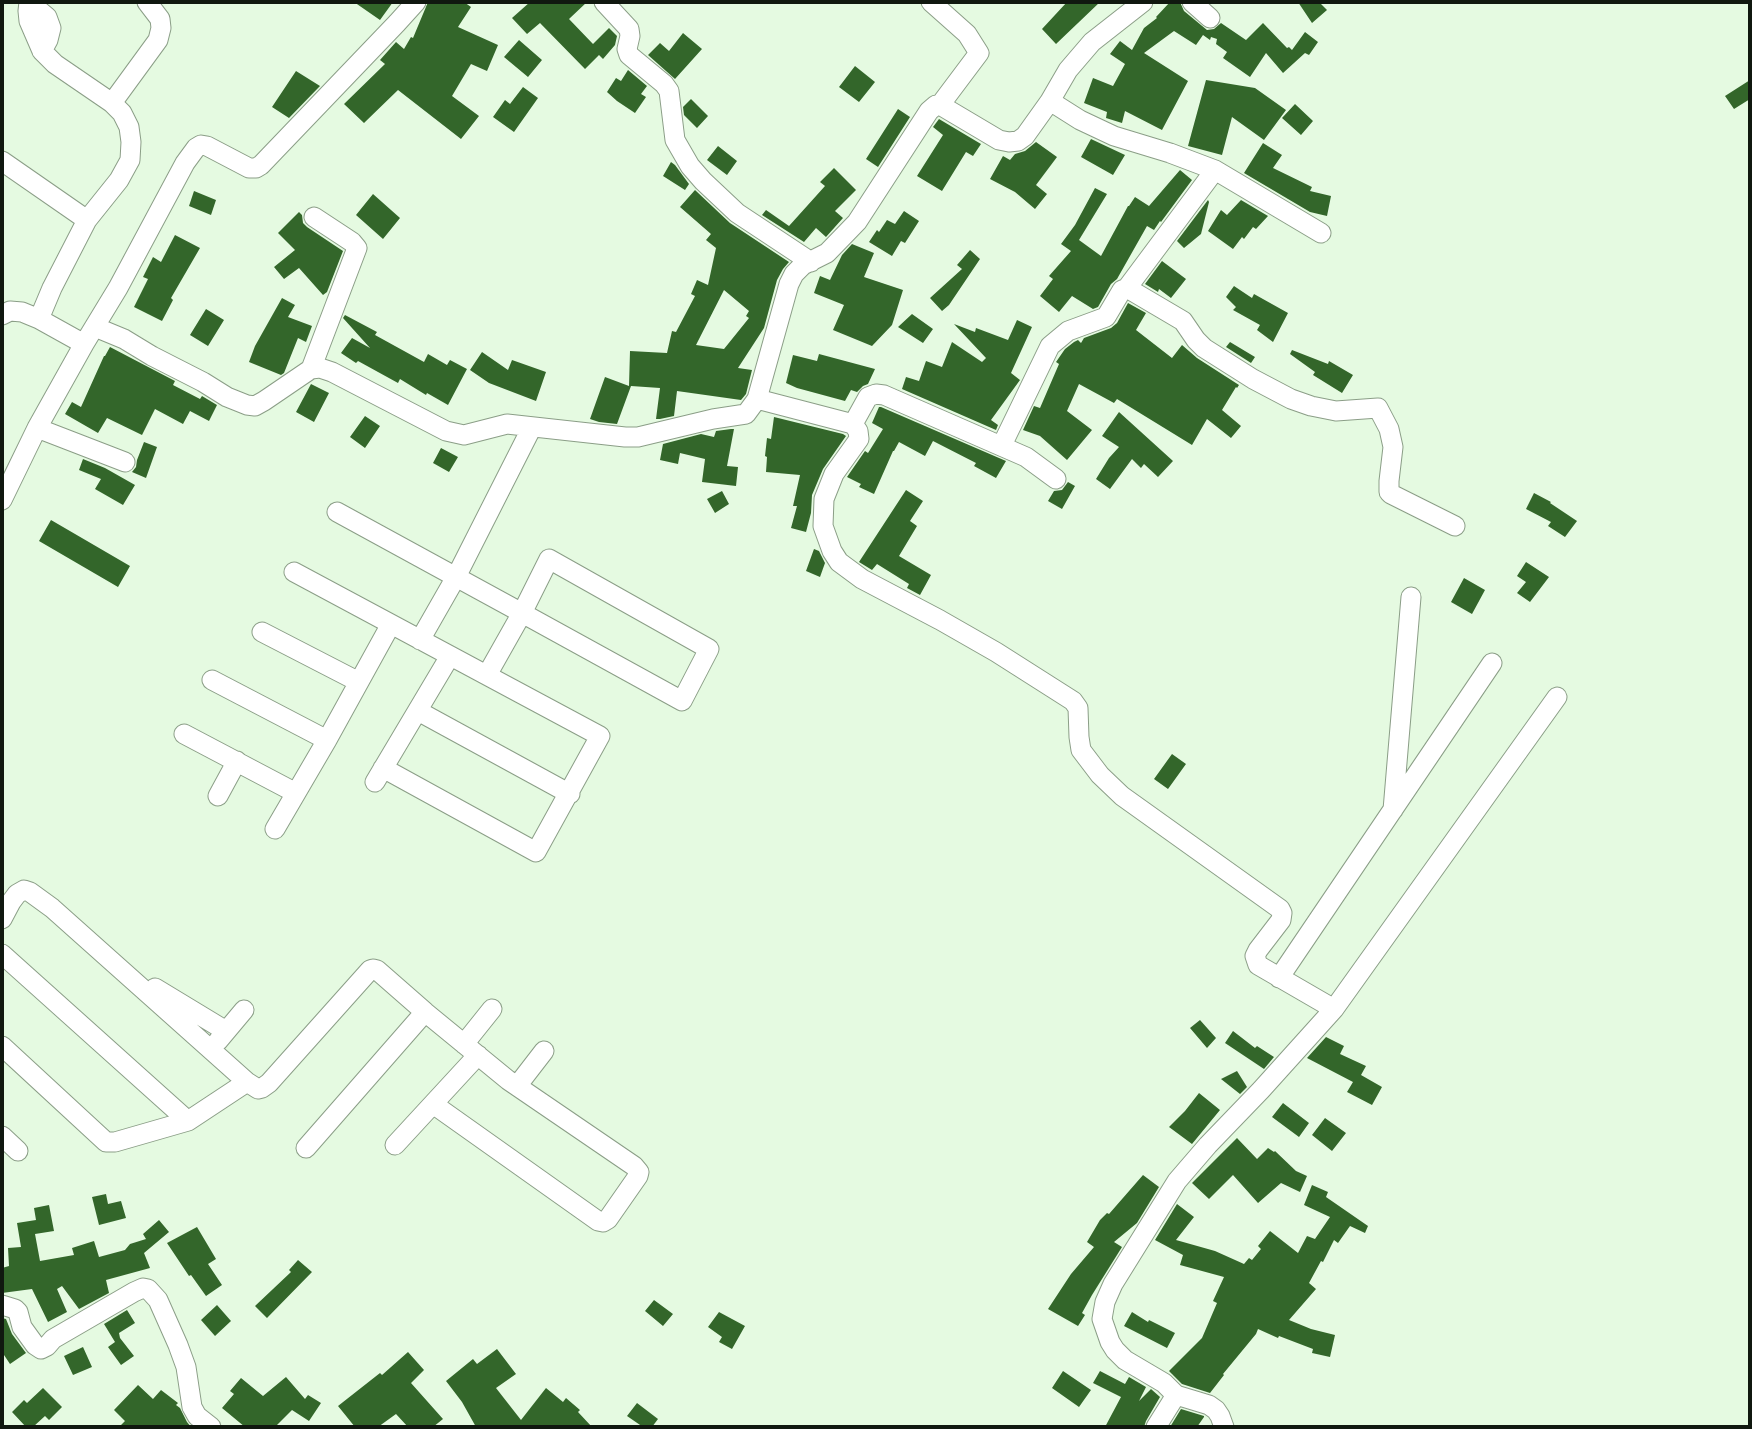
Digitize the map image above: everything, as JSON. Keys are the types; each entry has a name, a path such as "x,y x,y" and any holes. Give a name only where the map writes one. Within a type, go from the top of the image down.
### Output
{"street":[{"path":"112,103 158,40 160,19 147,2"},
{"path":"2,500 37,428 118,288 185,163 196,148 206,146 249,168 261,165 416,2"},
{"path":"604,2 629,29 629,55 669,91 675,140 691,166 737,213 811,262"},
{"path":"95,327 247,405 264,401 310,369 320,368 453,433 471,434 507,424 639,437 746,414 757,399 789,285 798,269 827,253 857,222 929,111 940,105 979,53 967,34 931,2"},
{"path":"940,105 999,140 1018,141 1025,136 1068,70 1092,42 1143,2"},
{"path":"1192,2 1210,18"},
{"path":"39,319 87,220 119,180 130,160 131,142 129,127 122,113 112,103 55,64 42,51"},
{"path":"1050,101 1080,120 1114,136 1214,170 1321,233"},
{"path":"2,161 87,220"},
{"path":"1002,445 1050,346 1068,331 1105,318 1122,290 1127,288 1214,170"},
{"path":"310,369 356,250 356,245 314,217"},
{"path":"1127,288 1183,321 1204,348 1291,399 1336,411 1378,408 1389,429 1393,447 1389,492 1455,526"},
{"path":"2,315 10,311 22,312 84,344"},
{"path":"853,424 867,397 879,394 1002,445 1036,463 1056,479"},
{"path":"757,399 853,424 859,439 834,474 824,499 823,526 839,562 862,579 996,652 1073,701 1078,708 1081,750 1100,775 1122,796 1280,909 1281,920 1255,956 1258,965 1334,1009"},
{"path":"420,640 456,577 532,427"},
{"path":"37,428 125,462"},
{"path":"337,512 522,613 682,701 709,649 549,559 522,613 487,676"},
{"path":"294,572 600,736 536,852 379,775 450,656"},
{"path":"1393,811 1411,597"},
{"path":"275,829 391,624"},
{"path":"262,632 359,682"},
{"path":"1279,978 1492,663"},
{"path":"212,680 327,740"},
{"path":"1224,1427 1216,1410 1209,1405 1176,1395 1164,1383 1125,1360 1115,1350 1102,1319 1105,1302 1177,1181 1334,1009 1557,697"},
{"path":"418,711 570,794"},
{"path":"184,734 296,793"},
{"path":"218,796 237,761"},
{"path":"2,919 17,894 24,890 30,892 258,1089 269,1083 370,970 377,970 517,1086 637,1169 638,1176 608,1219 598,1221 433,1104"},
{"path":"2,954 188,1121"},
{"path":"115,965 226,1031"},
{"path":"395,1145 433,1104 471,1049 492,1009"},
{"path":"211,1049 244,1010"},
{"path":"306,1147 425,1012"},
{"path":"2,1046 106,1142 141,1136 188,1121 247,1082"},
{"path":"517,1086 544,1051"},
{"path":"2,1136 18,1151"},
{"path":"2,1305 18,1312 22,1327 35,1345 43,1348 53,1339 134,1292 143,1288 151,1290 158,1300 186,1367 192,1406 198,1416 211,1427"},
{"path":"1156,1427 1176,1395"}],"building":[{"path":"354,2 393,2 380,20"},
{"path":"428,2 464,2 471,7 458,27 498,45 487,71 471,64 452,96 479,116 461,139 398,90 364,123 344,104 385,64 380,60 396,42 404,49 411,37 413,38"},
{"path":"530,2 587,2 569,19 593,44 609,28 617,36 615,45 603,59 599,55 585,69 540,23 527,34 512,18"},
{"path":"1067,2 1100,2 1056,44 1042,29"},
{"path":"1170,2 1180,2 1184,11 1207,30 1214,29 1221,23 1246,40 1263,23 1292,50 1305,32 1318,42 1309,55 1305,53 1283,73 1266,53 1250,77 1223,58 1227,52 1216,44 1217,39 1211,37 1210,40 1203,35 1196,45 1174,31 1144,53 1188,81 1162,130 1125,111 1122,123 1106,118 1107,112 1084,103 1093,78 1113,86 1125,64 1110,54 1120,41 1132,50 1144,28 1157,18"},
{"path":"1298,2 1319,2 1327,10 1312,23"},
{"path":"683,33 702,49 675,79 648,55 660,43 669,51"},
{"path":"519,40 542,60 528,77 504,57"},
{"path":"855,66 875,82 859,102 839,87"},
{"path":"628,70 647,86 641,94 646,97 635,113 607,92 616,78 621,81"},
{"path":"296,71 320,86 289,118 272,107"},
{"path":"1206,80 1255,88 1286,110 1264,140 1232,117 1222,155 1188,146"},
{"path":"1750,80 1750,99 1734,109 1725,96"},
{"path":"523,87 538,98 514,132 493,117 505,100 510,104"},
{"path":"691,99 708,116 697,128 684,115 683,107"},
{"path":"1295,104 1313,121 1301,135 1282,118"},
{"path":"898,109 910,117 878,167 866,159"},
{"path":"939,119 981,144 973,156 966,152 942,191 917,176 943,135 933,127"},
{"path":"1091,139 1125,155 1113,175 1081,157"},
{"path":"1036,142 1057,157 1036,185 1047,194 1035,209 1015,192 990,179 1003,156 1010,160"},
{"path":"1263,143 1282,155 1273,168 1312,187 1310,191 1331,196 1327,216 1310,212 1244,173"},
{"path":"718,146 737,161 727,175 707,160"},
{"path":"671,162 689,184 685,190 663,176"},
{"path":"834,168 856,190 835,211 843,218 826,237 816,228 804,242 762,215 766,210 789,226 825,186 820,182"},
{"path":"1180,170 1192,180 1154,230 1147,226 1098,307 1093,309 1072,296 1059,312 1040,296 1053,279 1049,276 1071,251 1061,244 1075,225 1095,188 1107,194 1079,240 1101,256 1135,197 1149,206"},
{"path":"695,190 730,223 789,262 777,280 764,328 738,368 752,370 746,394 741,400 677,391 674,416 656,419 660,388 631,386 617,424 590,419 605,377 629,386 630,351 667,353 672,331 676,332 695,296 691,294 697,280 708,285 716,248 706,240 711,234 680,207","holes":["724,290 749,311 746,316 749,318 724,349 696,345"]},
{"path":"194,191 216,200 211,215 189,206"},
{"path":"373,194 400,218 383,239 356,215"},
{"path":"1208,200 1201,234 1184,248 1177,241"},
{"path":"1241,200 1268,216 1256,229 1253,227 1244,239 1242,237 1233,249 1208,231 1221,210 1227,215"},
{"path":"904,211 919,221 905,243 901,241 892,256 869,242 887,220 895,224"},
{"path":"299,212 307,227 343,251 327,292 323,295 299,268 284,279 274,267 295,250 278,233"},
{"path":"175,235 200,248 171,298 173,300 162,321 134,307 148,279 143,277 153,257 161,262"},
{"path":"852,244 874,253 864,277 903,290 892,325 872,346 833,330 844,305 814,293 820,276 830,280 842,255"},
{"path":"970,250 980,259 949,305 942,311 930,298 962,269 957,265"},
{"path":"1162,261 1186,279 1171,298 1159,289 1158,292 1145,284"},
{"path":"1234,286 1252,298 1254,294 1288,313 1273,342 1257,330 1260,325 1233,310 1236,307 1226,297"},
{"path":"282,298 295,305 288,317 312,326 306,342 298,338 281,375 249,362"},
{"path":"1128,303 1146,313 1136,330 1172,358 1182,345 1239,385 1222,410 1241,426 1231,438 1207,419 1192,445 1117,399 1114,403 1079,384 1067,411 1092,430 1067,460 1040,436 1023,430 1034,406 1040,408 1059,364 1056,362 1065,349 1078,340 1081,343 1084,338 1111,328 1117,323"},
{"path":"206,309 224,320 208,346 190,335"},
{"path":"912,314 933,329 923,343 898,327"},
{"path":"345,315 424,362 428,354 447,365 450,360 467,369 448,405 400,379 398,383 358,361 356,363 341,353 352,338 370,348 343,318"},
{"path":"1017,320 1032,327 1011,373 1020,380 991,420 998,425 996,430 902,389 906,377 919,381 926,361 942,367 952,342 982,362 986,358 954,324 975,332 976,328 1008,340"},
{"path":"1230,342 1255,357 1251,363 1226,347"},
{"path":"110,347 175,381 173,385 217,405 209,421 190,411 183,424 155,409 142,435 107,418 98,433 65,414 72,402 81,407"},
{"path":"1292,350 1328,364 1329,361 1353,375 1342,393 1313,375 1315,372 1290,354"},
{"path":"482,352 508,370 512,360 546,372 536,401 489,383 470,370"},
{"path":"819,354 875,369 868,384 857,392 851,390 845,401 786,383 793,355 817,361"},
{"path":"311,384 329,393 314,422 296,412"},
{"path":"879,407 1006,461 996,478 974,466 976,463 933,441 925,456 899,442 874,494 847,477 865,451 868,453 883,429 872,423"},
{"path":"1119,412 1173,461 1158,477 1144,464 1141,468 1132,459 1110,489 1096,479 1119,447 1102,436"},
{"path":"365,416 380,426 365,448 350,437"},
{"path":"774,417 846,436 823,469 812,495 806,532 791,528 797,506 793,506 800,475 766,472 767,438 771,439"},
{"path":"734,429 727,466 738,467 736,486 702,482 705,459 680,453 678,464 660,460 663,444 701,434 714,437 716,431"},
{"path":"144,442 157,447 146,478 132,472"},
{"path":"441,448 458,457 449,472 433,463"},
{"path":"83,459 135,485 123,505 95,489 101,479 79,470"},
{"path":"1068,482 1075,486 1062,509 1048,501 1054,491 1062,490"},
{"path":"906,490 923,501 910,521 917,526 899,556 931,575 920,595 907,588 909,584 877,564 872,570 859,562"},
{"path":"722,491 729,504 715,513 707,499"},
{"path":"1534,493 1577,521 1565,537 1548,526 1551,522 1526,509"},
{"path":"51,520 130,566 118,587 39,541"},
{"path":"814,549 819,551 825,563 820,577 806,571"},
{"path":"1526,562 1549,577 1530,602 1517,593 1526,582 1517,576"},
{"path":"1464,578 1485,590 1472,614 1451,602"},
{"path":"1172,754 1186,764 1168,789 1154,779"},
{"path":"1200,1020 1216,1038 1207,1048 1190,1028"},
{"path":"1233,1031 1255,1048 1257,1046 1274,1057 1264,1069 1225,1043"},
{"path":"1326,1037 1344,1046 1340,1054 1366,1066 1361,1075 1382,1087 1372,1105 1347,1092 1353,1082 1307,1058"},
{"path":"1237,1071 1247,1087 1240,1094 1221,1079"},
{"path":"1199,1093 1220,1110 1192,1144 1169,1127"},
{"path":"1283,1103 1309,1123 1299,1137 1272,1117"},
{"path":"1325,1118 1346,1133 1332,1151 1312,1135"},
{"path":"1237,1138 1257,1159 1268,1148 1275,1151 1296,1171 1307,1176 1300,1192 1281,1183 1258,1203 1233,1175 1209,1199 1192,1183"},
{"path":"1143,1175 1159,1187 1137,1223 1114,1242 1122,1247 1092,1295 1078,1326 1048,1309 1071,1274 1094,1247 1087,1242 1100,1220 1109,1214"},
{"path":"1312,1185 1328,1192 1326,1197 1368,1226 1365,1233 1350,1226 1338,1243 1334,1240 1309,1283 1316,1289 1289,1320 1335,1335 1330,1357 1312,1353 1313,1349 1258,1329 1210,1393 1182,1384 1169,1371 1202,1338 1217,1303 1213,1301 1224,1277 1180,1265 1183,1255 1155,1240 1177,1204 1194,1217 1176,1240 1215,1251 1244,1264 1249,1258 1252,1260 1261,1249 1258,1246 1270,1231 1298,1253 1307,1236 1315,1239 1330,1217 1304,1205"},
{"path":"106,1194 108,1204 121,1201 126,1218 99,1225 92,1197"},
{"path":"49,1205 54,1231 35,1234 40,1261 74,1255 72,1248 94,1241 99,1257 125,1250 130,1244 146,1239 143,1234 159,1220 169,1232 144,1253 150,1268 106,1280 109,1293 79,1309 62,1286 57,1289 67,1312 48,1322 32,1289 2,1293 2,1268 9,1266 8,1248 21,1247 17,1223 36,1220 34,1208"},
{"path":"197,1227 216,1259 208,1264 222,1285 206,1296 167,1243"},
{"path":"298,1260 312,1272 267,1318 255,1306 291,1272 289,1270"},
{"path":"654,1300 673,1314 663,1326 645,1311"},
{"path":"217,1305 231,1321 215,1336 201,1320"},
{"path":"127,1310 135,1323 119,1333 134,1356 121,1365 108,1347 115,1342 104,1324"},
{"path":"719,1312 745,1326 732,1349 719,1342 722,1337 708,1327"},
{"path":"1132,1312 1175,1333 1167,1348 1124,1326"},
{"path":"2,1318 6,1319 12,1334 26,1353 10,1364 2,1352"},
{"path":"83,1347 92,1367 73,1375 64,1356"},
{"path":"497,1349 516,1374 496,1388 521,1420 546,1388 563,1402 566,1398 580,1410 578,1412 592,1427 476,1427 446,1381 473,1359 477,1364"},
{"path":"408,1352 424,1370 411,1383 443,1419 433,1427 408,1427 396,1414 378,1427 355,1427 338,1406 380,1373 382,1375"},
{"path":"1063,1371 1091,1390 1079,1407 1052,1388"},
{"path":"1100,1371 1125,1384 1129,1377 1146,1387 1139,1401 1151,1389 1160,1397 1144,1427 1105,1427 1121,1397 1093,1383"},
{"path":"286,1377 305,1399 308,1395 321,1403 309,1421 292,1410 275,1427 245,1427 222,1408 234,1394 230,1391 241,1378 263,1396"},
{"path":"138,1385 153,1399 161,1390 178,1403 176,1405 191,1427 119,1427 125,1421 114,1410"},
{"path":"43,1388 62,1407 49,1420 45,1416 33,1427 26,1427 12,1412 24,1400 27,1403"},
{"path":"637,1403 658,1419 652,1427 643,1427 627,1416"},
{"path":"1181,1409 1204,1417 1197,1427 1170,1427"}]}
